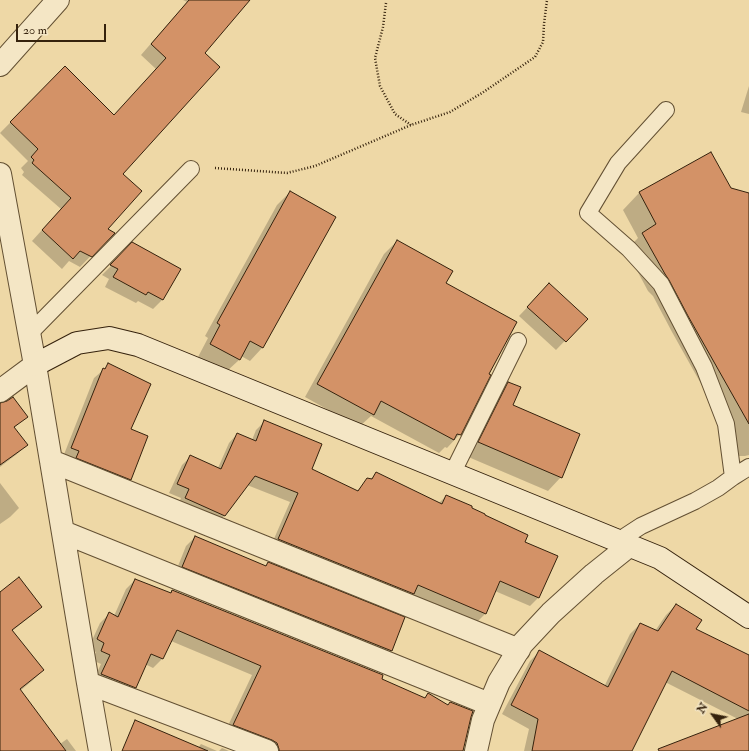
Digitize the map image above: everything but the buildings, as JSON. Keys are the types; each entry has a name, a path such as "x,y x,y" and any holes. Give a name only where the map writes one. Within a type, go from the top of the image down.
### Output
{"street":[{"path":"0,65 58,0"},
{"path":"0,174 35,365 100,751"},
{"path":"0,391 35,365 77,343 109,338 138,345 660,558 749,617"},
{"path":"51,461 519,650"},
{"path":"63,532 489,704"},
{"path":"476,751 483,720 489,704 499,682 522,644 551,613 594,574 623,544"},
{"path":"88,683 267,751"}],"lane":[{"path":"666,110 618,163 588,213 629,249 661,284 704,367 726,424 733,477"},
{"path":"29,334 191,169"},
{"path":"452,474 518,341"},
{"path":"623,544 641,526 695,501 718,488 749,467"}],"path":[{"path":"191,169 212,168 287,173 315,166 411,125 450,112 535,57 543,42 547,0"},
{"path":"386,3 383,27 375,58 380,86 395,114 411,125"}]}
